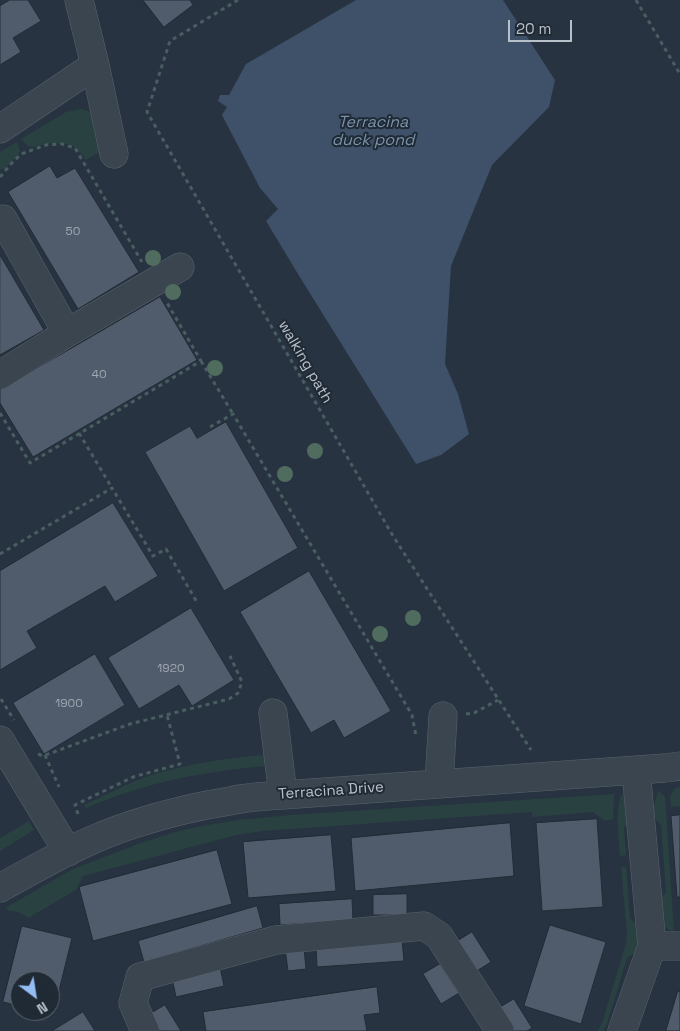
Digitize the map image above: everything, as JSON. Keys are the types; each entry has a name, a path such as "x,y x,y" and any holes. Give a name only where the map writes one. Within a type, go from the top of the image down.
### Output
{"street":[{"path":"79,0 114,154"},
{"path":"0,128 95,65"},
{"path":"3,219 67,333"},
{"path":"0,375 67,333 180,267"},
{"path":"273,713 283,795"},
{"path":"439,784 443,716"},
{"path":"7,731 68,852"},
{"name":"Terracina Drive","path":"0,888 38,866 132,825 181,811 232,800 680,766"},
{"path":"622,1031 652,946 636,770"},
{"path":"145,1031 134,1003 140,977 276,940 424,926 439,936 500,1031"},
{"path":"652,946 680,946"}],"path":[{"name":"walking path","path":"238,0 170,41 147,112 393,536 531,750"},
{"path":"636,0 680,74"},
{"path":"201,361 412,715 416,738"},
{"path":"210,427 233,414"},
{"path":"80,433 153,556 166,549 198,604"},
{"path":"0,554 112,488"},
{"path":"32,752 43,756 130,724 229,699 238,693 242,682 230,656"},
{"path":"2,699 7,731"},
{"path":"78,814 75,805 83,801 133,777 180,764 167,714"}],"green space":[{"path":"82,109 93,113 100,152 86,160 76,148 68,144 52,143 30,147 21,139 66,112"},
{"path":"17,142 20,151 16,158 4,169 0,169 0,152"},
{"path":"268,755 267,766 175,779 108,799 86,808 84,805 134,782 165,771 224,759"},
{"path":"680,787 680,806 671,807 670,796 675,788"},
{"path":"658,790 665,797 674,932 662,924 657,901 666,892 661,825 652,815"},
{"path":"623,793 632,818 624,828 626,855 620,856 618,813 620,798"},
{"path":"614,794 613,819 605,821 593,812 532,817 532,812 263,831 236,835 83,876 76,890 28,918 21,913 5,908 73,869 138,844 201,826 290,815"},
{"path":"29,821 34,830 0,851 0,838"},
{"path":"621,867 626,867 630,918 639,927 638,951 627,958 607,1024 603,1031 598,1031 626,943 627,933"}],"water":[{"name":"Terracina duck pond","path":"356,0 503,0 555,80 549,107 492,165 451,266 445,364 458,394 469,434 441,455 416,464 266,221 278,209 260,188 222,115 227,107 218,101 220,95 229,95 246,64"}],"building":[{"path":"10,0 28,0 41,21 13,38 21,52 0,65 0,6"},
{"path":"143,0 190,0 193,5 164,27"},
{"path":"50,166 57,178 75,168 139,272 78,309 8,192"},
{"path":"0,255 44,330 0,355"},
{"path":"160,297 197,360 33,457 0,403 0,390"},
{"path":"226,422 298,548 224,591 145,452 190,426 197,438"},
{"path":"113,503 158,576 115,602 105,586 27,631 37,648 0,670 0,571"},
{"path":"309,571 391,711 344,738 334,720 311,733 240,612"},
{"path":"191,608 234,680 192,706 179,685 139,709 108,658"},
{"path":"95,654 125,705 44,754 13,703"},
{"path":"680,815 680,897 677,897 671,816"},
{"path":"597,819 603,907 542,911 536,823"},
{"path":"510,823 514,876 355,891 351,838"},
{"path":"331,835 336,891 248,898 243,842"},
{"path":"217,850 232,904 93,941 79,887"},
{"path":"407,894 407,915 373,915 373,895"},
{"path":"352,899 353,920 280,925 279,904"},
{"path":"257,906 263,928 144,962 138,941"},
{"path":"550,925 606,942 581,1024 524,1006"},
{"path":"22,926 72,938 60,987 60,971 11,971"},
{"path":"472,932 491,962 475,972 456,942"},
{"path":"402,940 404,961 317,967 316,946"},
{"path":"304,948 306,969 288,971 285,949"},
{"path":"440,964 459,993 441,1004 423,974"},
{"path":"220,967 224,986 176,997 172,978"},
{"path":"10,974 10,1004 3,1002"},
{"path":"377,987 380,1013 364,1015 367,1031 206,1031 203,1012"},
{"path":"678,991 680,992 680,1031 666,1031"},
{"path":"514,999 532,1028 527,1031 512,1031 499,1008"},
{"path":"165,1005 181,1031 160,1031 150,1014"},
{"path":"83,1012 95,1031 52,1031"}]}
